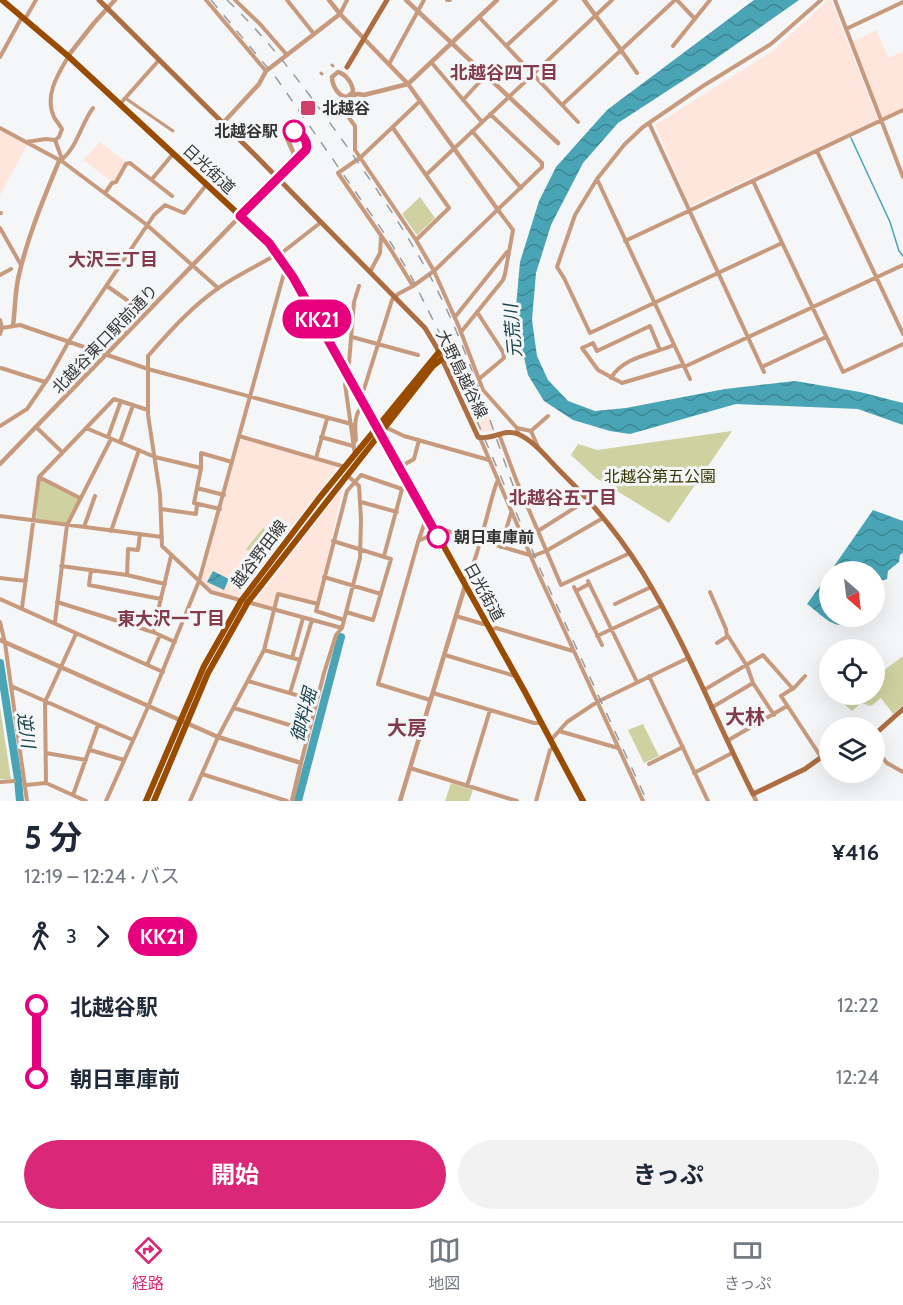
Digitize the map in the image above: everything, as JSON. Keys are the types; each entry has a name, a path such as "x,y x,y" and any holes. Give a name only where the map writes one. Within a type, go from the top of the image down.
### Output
{"main road":[{"name":"日光街道","path":"2,0 68,56 207,184 279,255 377,426 383,430 410,486 583,801"},
{"name":"大野島越谷線","path":"99,0 424,328 439,351 476,435 480,438 517,431"},
{"path":"347,67 387,0"},
{"name":"越谷野田線","path":"146,801 183,722 245,602 345,466 439,351"},
{"name":"越谷野田線","path":"245,602 433,366 442,358"},
{"path":"517,431 538,449 587,500 630,553 651,587 688,658 753,795 805,769 819,759"},
{"path":"885,725 903,709"},
{"name":"越谷野田線","path":"153,801 183,722"}],"street":[{"path":"0,57 36,0"},
{"path":"25,142 55,140 59,137 62,129 54,118 51,98 55,81 68,56 115,0"},
{"path":"206,0 266,71"},
{"path":"235,0 287,55"},
{"path":"287,0 314,34"},
{"path":"329,0 408,84 513,230 502,280 461,332"},
{"path":"223,123 259,84 266,71 340,14 347,0"},
{"path":"406,0 558,143"},
{"path":"389,64 424,0"},
{"path":"347,67 332,77 332,83 342,97 364,95 408,84 496,0"},
{"path":"507,46 556,0"},
{"path":"585,0 637,73"},
{"path":"426,175 612,0"},
{"path":"562,105 676,0 695,20"},
{"path":"673,46 710,0"},
{"path":"782,243 590,333 564,278 556,267 575,215 597,178 624,145 649,123 771,44 821,0"},
{"path":"835,0 903,177"},
{"path":"846,29 903,2"},
{"path":"479,17 578,122"},
{"path":"120,104 160,60"},
{"path":"431,62 482,122"},
{"path":"346,78 347,67"},
{"path":"338,72 346,78 358,94"},
{"path":"463,100 486,75"},
{"path":"350,96 353,88"},
{"path":"125,98 173,131"},
{"path":"413,286 338,173 361,157 420,101"},
{"path":"341,107 354,126 355,150 416,240 434,271 455,317 483,390 517,431 531,431 548,416"},
{"path":"13,326 22,266 38,212 61,160 70,153 81,126 93,108"},
{"path":"626,241 903,110"},
{"path":"490,114 542,163 542,166"},
{"path":"649,123 763,370 826,337"},
{"path":"0,128 61,160 147,225 218,288"},
{"path":"393,128 449,208 416,240"},
{"path":"297,131 306,142 307,148 277,178 294,154 286,136 290,132 297,131"},
{"path":"472,131 521,188"},
{"path":"55,140 61,160"},
{"path":"817,151 903,334"},
{"path":"152,179 174,154"},
{"path":"360,396 394,296 434,271 549,161"},
{"path":"105,193 112,183 116,182 126,164 130,163 172,196"},
{"name":"北越谷東口駅前通り","path":"0,464 277,178"},
{"path":"597,178 690,379"},
{"path":"753,181 843,372 903,344"},
{"path":"0,426 27,409 69,341 159,208 165,205 184,213 207,184"},
{"path":"320,223 279,255 218,288 185,316 148,356 148,410 161,509 162,546 211,592 342,628"},
{"path":"0,228 22,266"},
{"path":"369,273 380,253 381,236"},
{"path":"455,317 508,251"},
{"path":"106,801 163,672 199,582 286,265"},
{"path":"660,350 650,327 597,351 593,343 582,348 598,370 611,378 627,383 684,366 903,265"},
{"path":"0,275 11,269"},
{"path":"107,286 134,304"},
{"path":"343,366 349,363 354,302 359,286"},
{"path":"477,312 503,352 504,358 479,379"},
{"path":"0,320 1,331 20,325 148,369 353,425"},
{"path":"352,337 418,355"},
{"path":"611,378 618,368 674,345"},
{"path":"1,368 45,382"},
{"path":"350,377 345,384 353,425 355,455"},
{"path":"22,608 39,477 114,399 148,410"},
{"path":"55,622 67,525 109,438 121,401"},
{"path":"120,442 133,405"},
{"path":"353,425 359,410 365,405"},
{"path":"316,458 327,419"},
{"path":"36,427 62,452"},
{"path":"86,428 155,457 201,468"},
{"path":"383,430 490,460"},
{"path":"531,431 538,449"},
{"path":"499,434 561,585 630,553"},
{"path":"239,436 345,466"},
{"path":"321,437 353,445"},
{"path":"480,438 530,555 643,801"},
{"path":"400,467 414,459 420,440"},
{"path":"111,531 139,450"},
{"path":"161,509 196,514 197,504 194,503 201,468 201,453 232,462"},
{"path":"292,801 317,701 336,635 342,628 360,558 361,502 356,481 347,475"},
{"path":"344,620 316,611 347,491 361,475 402,489 410,486"},
{"path":"39,477 80,498"},
{"path":"400,801 445,655 464,584 468,579 498,482"},
{"path":"197,488 224,495"},
{"path":"384,556 402,489"},
{"path":"84,527 95,496"},
{"path":"538,531 587,500"},
{"path":"361,502 397,512"},
{"path":"197,504 220,509"},
{"path":"501,547 512,511"},
{"path":"0,516 162,537"},
{"path":"427,516 378,684 430,700"},
{"path":"418,542 435,530 530,555 546,551 603,518"},
{"path":"127,575 128,549 138,550 140,534"},
{"path":"333,541 391,559 374,620 346,612"},
{"path":"153,632 172,555"},
{"path":"61,566 127,575 165,584"},
{"path":"91,570 89,585 161,599"},
{"path":"324,577 381,594"},
{"path":"0,578 26,581"},
{"path":"602,645 575,589 589,582 637,682"},
{"path":"615,604 651,587"},
{"path":"710,592 726,629 727,637 747,666 753,683 774,715"},
{"path":"190,801 218,737 264,650 278,594 318,604"},
{"path":"0,599 163,672"},
{"path":"57,602 153,632 175,642"},
{"path":"597,636 661,606"},
{"path":"456,616 486,623"},
{"path":"292,658 303,618"},
{"path":"290,693 312,620"},
{"path":"0,622 27,801"},
{"path":"491,631 496,628 574,652"},
{"path":"46,783 45,702 76,634"},
{"path":"147,665 160,635"},
{"path":"717,643 727,637"},
{"path":"3,642 218,737 301,763"},
{"path":"264,650 300,660"},
{"path":"445,655 516,676"},
{"path":"703,690 763,655 793,689"},
{"path":"536,801 550,750 559,731 567,722 597,702 688,658"},
{"path":"649,676 708,801"},
{"path":"805,676 793,689 782,696 819,755"},
{"path":"248,681 317,701"},
{"path":"711,708 753,683"},
{"path":"11,686 133,740"},
{"path":"432,692 534,723 541,723"},
{"path":"727,741 787,706"},
{"path":"234,708 309,731"},
{"path":"467,786 489,710"},
{"path":"73,795 98,725"},
{"path":"559,731 618,748"},
{"path":"649,764 682,747"},
{"path":"90,750 124,760"},
{"path":"46,753 86,760"},
{"path":"694,773 732,753"},
{"path":"885,761 903,772"},
{"path":"410,768 517,801"},
{"path":"201,774 287,801"},
{"path":"0,782 14,782"},
{"path":"26,785 46,783 86,801"},
{"path":"495,801 497,795"},
{"path":"753,795 756,801"}],"shaded area":[{"path":"828,0 831,0 878,120 690,206 655,125 774,50"},
{"path":"876,30 889,58 903,51 903,109 881,119 853,42"},
{"path":"0,130 27,145 0,195"},
{"path":"100,142 126,162 116,181 112,182 83,160"},
{"path":"481,393 494,430 482,432 479,430 466,400"},
{"path":"241,438 337,467 237,599 212,590 201,581"},
{"path":"343,487 317,602 278,592 274,608 254,603"}],"green space":[{"path":"420,197 435,218 417,235 402,214"},
{"name":"北越谷第五公園","path":"732,431 669,523 596,478 571,455 578,444 597,450"},
{"path":"40,479 79,499 66,523 36,519"},
{"path":"263,528 276,538 259,559 246,549"},
{"path":"903,656 903,705 893,714 885,703 885,670"},
{"path":"845,705 859,705 852,711"},
{"path":"0,707 11,779 0,779"},
{"path":"643,724 659,756 644,763 628,730"},
{"path":"451,783 473,790 469,801 445,801"}],"water":[{"path":"754,0 799,0 701,69 618,123 583,163 551,225 536,273 532,320 537,356 548,380 568,401 595,411 626,408 725,389 795,381 860,392 903,403 903,425 858,409 736,404 630,434 610,431 573,420 544,401 528,375 515,318 520,262 539,201 556,167 607,110"},
{"path":"873,510 903,521 903,553 900,555 899,562 888,571 887,579 885,580 885,561 838,561"},
{"path":"213,571 229,579 224,590 207,582"},
{"path":"819,587 819,614 807,604"}],"waterway":[{"path":"851,138 890,222 899,251 903,256"},
{"name":"御料堀","path":"298,801 341,637"},
{"name":"逆川","path":"0,663 20,801"}],"railway":[{"path":"211,0 277,79 410,274 440,334 541,571 647,801"},
{"path":"227,0 274,50 302,86 371,181 411,243 456,330 514,488"}],"bus line":[{"name":"KK21","path":"294,131 301,134 308,145 306,150 240,216 269,243 293,277 438,537"}],"place":[{"name":"北越谷","path":"308,108"},
{"name":"北越谷駅","path":"294,131"},
{"name":"朝日車庫前","path":"438,537"}],"district":[{"name":"北越谷四丁目","path":"504,73"},
{"name":"大沢三丁目","path":"113,260"},
{"name":"北越谷五丁目","path":"563,498"},
{"name":"東大沢一丁目","path":"171,619"},
{"name":"大林","path":"745,717"},
{"name":"大房","path":"407,728"}],"water label":[{"name":"元荒川","path":"513,331"}]}
